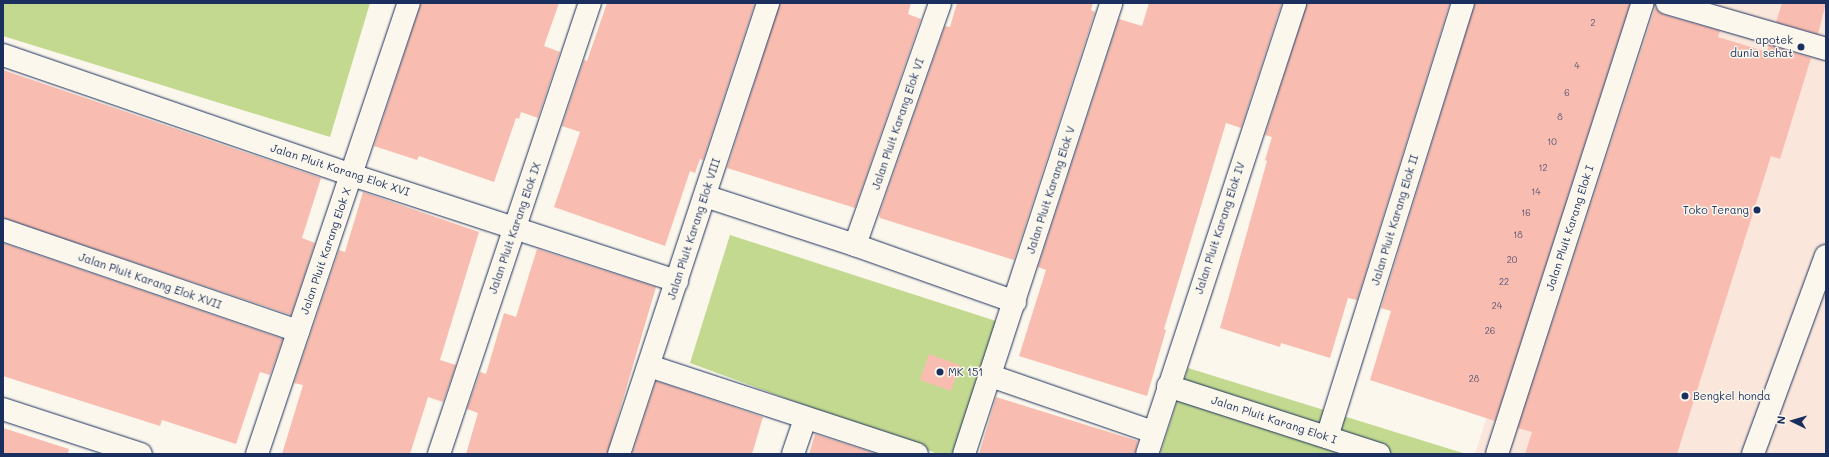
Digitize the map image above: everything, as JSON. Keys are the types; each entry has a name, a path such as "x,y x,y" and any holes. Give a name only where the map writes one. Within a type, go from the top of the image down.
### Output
{"street":[{"name":"Jalan Pluit Karang Elok X","path":"257,454 409,3"},
{"name":"Jalan Pluit Karang Elok IX","path":"439,454 590,3"},
{"name":"Jalan Pluit Karang Elok VIII","path":"619,454 678,281 768,3"},
{"name":"Jalan Pluit Karang Elok VI","path":"855,245 940,3"},
{"name":"Jalan Pluit Karang Elok V","path":"964,454 991,376 1111,3"},
{"name":"Jalan Pluit Karang Elok IV","path":"1147,454 1168,386 1295,3"},
{"name":"Jalan Pluit Karang Elok II","path":"1327,437 1463,3"},
{"name":"Jalan Pluit Karang Elok I","path":"1497,454 1643,3"},
{"path":"1667,3 1826,49"},
{"name":"Jalan Pluit Karang Elok XVI","path":"3,55 352,175 678,281"},
{"path":"705,196 855,245 1015,302"},
{"name":"Jalan Pluit Karang Elok XVII","path":"3,230 298,331"},
{"path":"1753,454 1826,256"},
{"path":"649,366 805,419 917,454"},
{"path":"991,376 1153,432"},
{"name":"Jalan Pluit Karang Elok I","path":"1168,386 1379,454"},
{"path":"3,409 141,454"},
{"path":"793,454 805,419"}],"shaded area":[{"path":"1621,3 1826,3 1826,454 1475,454"}],"green space":[{"path":"3,3 370,3 330,137 3,36"},
{"path":"730,235 999,322 958,454 938,454 690,363"},
{"path":"1188,368 1466,454 1160,454"}],"building":[{"path":"421,3 559,3 544,46 560,52 538,118 521,112 519,119 516,118 494,182 419,156 417,160 374,146"},
{"path":"607,3 755,3 703,160 700,159 695,173 690,171 665,246 554,207 580,132 562,126 584,60 587,61"},
{"path":"780,3 911,3 908,14 921,19 855,208 727,168"},
{"path":"957,3 1093,3 1091,10 1095,12 1014,260 880,218 879,215 945,26 950,27"},
{"path":"1149,3 1282,3 1241,128 1226,123 1164,329 1166,330 1147,396 1019,356 1046,270 1038,267 1119,19 1142,26"},
{"path":"1307,3 1450,3 1357,300 1348,298 1330,358 1281,343 1280,347 1220,328 1267,161 1265,160 1272,137 1265,135"},
{"path":"1475,3 1630,3 1495,421 1370,380 1391,311 1381,308"},
{"path":"1782,3 1826,3 1818,34 1776,22"},
{"path":"1655,8 1664,15 1720,31 1718,37 1767,52 1769,45 1811,58 1780,159 1771,156 1677,454 1525,454 1532,432 1518,428"},
{"path":"3,70 321,178 302,238 315,243 291,315 3,218"},
{"path":"363,192 479,232 440,360 456,365 443,402 428,397 410,454 282,454 303,385 294,383 339,250 345,252"},
{"path":"3,243 283,339 270,375 260,372 236,444 162,420 160,426 3,376"},
{"path":"537,249 656,287 607,454 466,454 478,413 467,409 480,372 486,374 504,313 516,317"},
{"name":"MK 151","path":"929,354 960,365 951,391 920,380"},
{"path":"656,381 763,417 752,454 632,454"},
{"path":"996,397 1138,441 1135,454 979,454"},
{"path":"3,428 69,449 68,454 3,454"},
{"path":"815,434 877,454 809,454"}],"place":[{"name":"apotek dunia sehat","path":"1801,47"},
{"name":"Toko Terang","path":"1757,210"},
{"name":"MK 151","path":"940,372"},
{"name":"Bengkel honda","path":"1685,396"}]}
